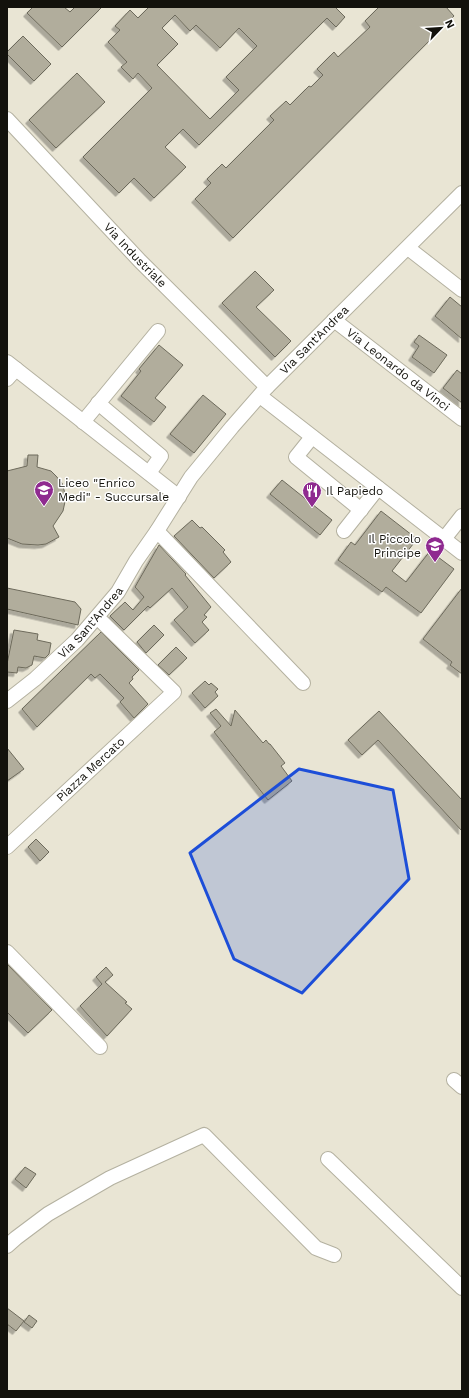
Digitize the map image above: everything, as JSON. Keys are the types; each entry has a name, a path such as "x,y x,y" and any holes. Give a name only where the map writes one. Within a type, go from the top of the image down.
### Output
{"street":[{"name":"Via Industriale","path":"7,119 263,392 312,437 462,553"},
{"name":"Via Sant'Andrea","path":"7,700 36,679 78,640 118,592 136,561 191,477 263,392 462,193"},
{"path":"408,248 462,290"},
{"name":"Via Leonardo da Vinci","path":"334,320 462,419"},
{"path":"83,422 158,331"},
{"path":"10,370 83,422 179,497"},
{"path":"98,403 161,456 149,473"},
{"path":"312,437 296,457 361,510"},
{"path":"344,530 378,488"},
{"path":"444,539 462,516"},
{"path":"157,531 303,683"},
{"name":"Piazza Mercato","path":"7,847 174,692 97,617"},
{"path":"7,952 100,1047"},
{"path":"11,1242 42,1218 110,1178 204,1135 316,1248 334,1255"},
{"path":"328,1159 462,1288"}],"highlighted area":[{"path":"299,769 393,790 409,879 302,993 234,959 190,853"}],"building":[{"path":"33,7 64,7 70,12 75,7 102,7 62,47 27,13"},
{"path":"149,7 335,7 345,17 336,27 327,18 199,145 183,129 165,147 186,167 154,198 134,178 119,193 83,157 152,88 138,73 133,79 121,67 127,62 108,42 120,30 115,26 130,10 138,18","holes":["175,15 190,31 196,25 220,48 239,28 257,46 226,77 239,90 210,119 157,65 178,44 162,28"]},
{"path":"379,7 446,7 454,16 233,238 195,199 211,183 207,179 222,164 226,168 274,120 270,116 286,101 290,105 309,86 311,87 323,75 317,69 334,52 338,57 370,27 365,21"},
{"path":"23,36 51,64 34,81 7,54 7,52"},
{"path":"77,73 105,102 56,148 29,120"},
{"path":"255,271 274,290 256,307 291,341 275,357 222,303"},
{"path":"450,297 462,307 462,339 435,316"},
{"path":"419,335 447,355 434,373 412,357 419,346 414,342"},
{"path":"159,345 183,365 155,398 166,407 154,422 121,396 141,371 139,369"},
{"path":"457,370 462,374 462,403 443,388"},
{"path":"203,395 226,414 194,453 170,434"},
{"path":"28,455 38,455 37,467 51,471 56,476 62,483 66,497 63,511 53,526 59,537 46,544 22,544 7,538 7,471 27,466"},
{"path":"282,480 332,520 320,535 270,494"},
{"path":"381,511 417,539 392,571 406,582 430,551 454,569 421,613 386,587 382,592 338,560 351,542 355,545"},
{"path":"192,520 200,528 202,527 225,550 223,552 231,562 214,578 174,536"},
{"path":"159,545 186,574 185,575 211,607 204,615 207,617 202,622 209,630 195,643 174,620 188,607 172,588 150,608 148,606 124,630 110,616 125,602 133,610 144,597 135,587"},
{"path":"7,588 75,602 81,609 78,625 7,609"},
{"path":"462,588 462,674 450,665 452,662 423,639"},
{"path":"154,625 164,635 146,653 137,642"},
{"path":"14,630 38,634 37,640 51,643 49,654 45,658 34,656 32,665 26,668 18,667 17,673 7,672 7,664"},
{"path":"101,632 139,670 132,677 133,679 129,683 148,704 134,718 120,702 124,698 100,674 95,678 91,674 37,727 22,709"},
{"path":"176,647 187,658 169,675 158,665"},
{"path":"205,681 209,685 211,683 218,689 215,692 218,696 205,708 192,693"},
{"path":"216,709 231,726 235,710 263,743 266,740 285,763 281,766 292,781 268,800 214,732 221,726 210,713"},
{"path":"379,711 462,800 462,831 378,740 362,755 348,740"},
{"path":"7,748 24,769 7,781"},
{"path":"36,839 49,852 40,861 28,847"},
{"path":"7,964 52,1010 28,1033 7,1012"},
{"path":"106,967 113,975 105,982 127,1002 125,1003 132,1009 107,1036 80,1006 102,984 96,977"},
{"path":"25,1167 36,1174 26,1188 15,1179"},
{"path":"7,1308 24,1321 16,1331 7,1324"},
{"path":"29,1315 37,1321 32,1328 24,1322"}],"place":[{"name":"Liceo \"Enrico Medi\" - Succursale","path":"44,507"},
{"name":"Il Papiedo","path":"312,508"},
{"name":"Il Piccolo Principe","path":"435,563"}]}
